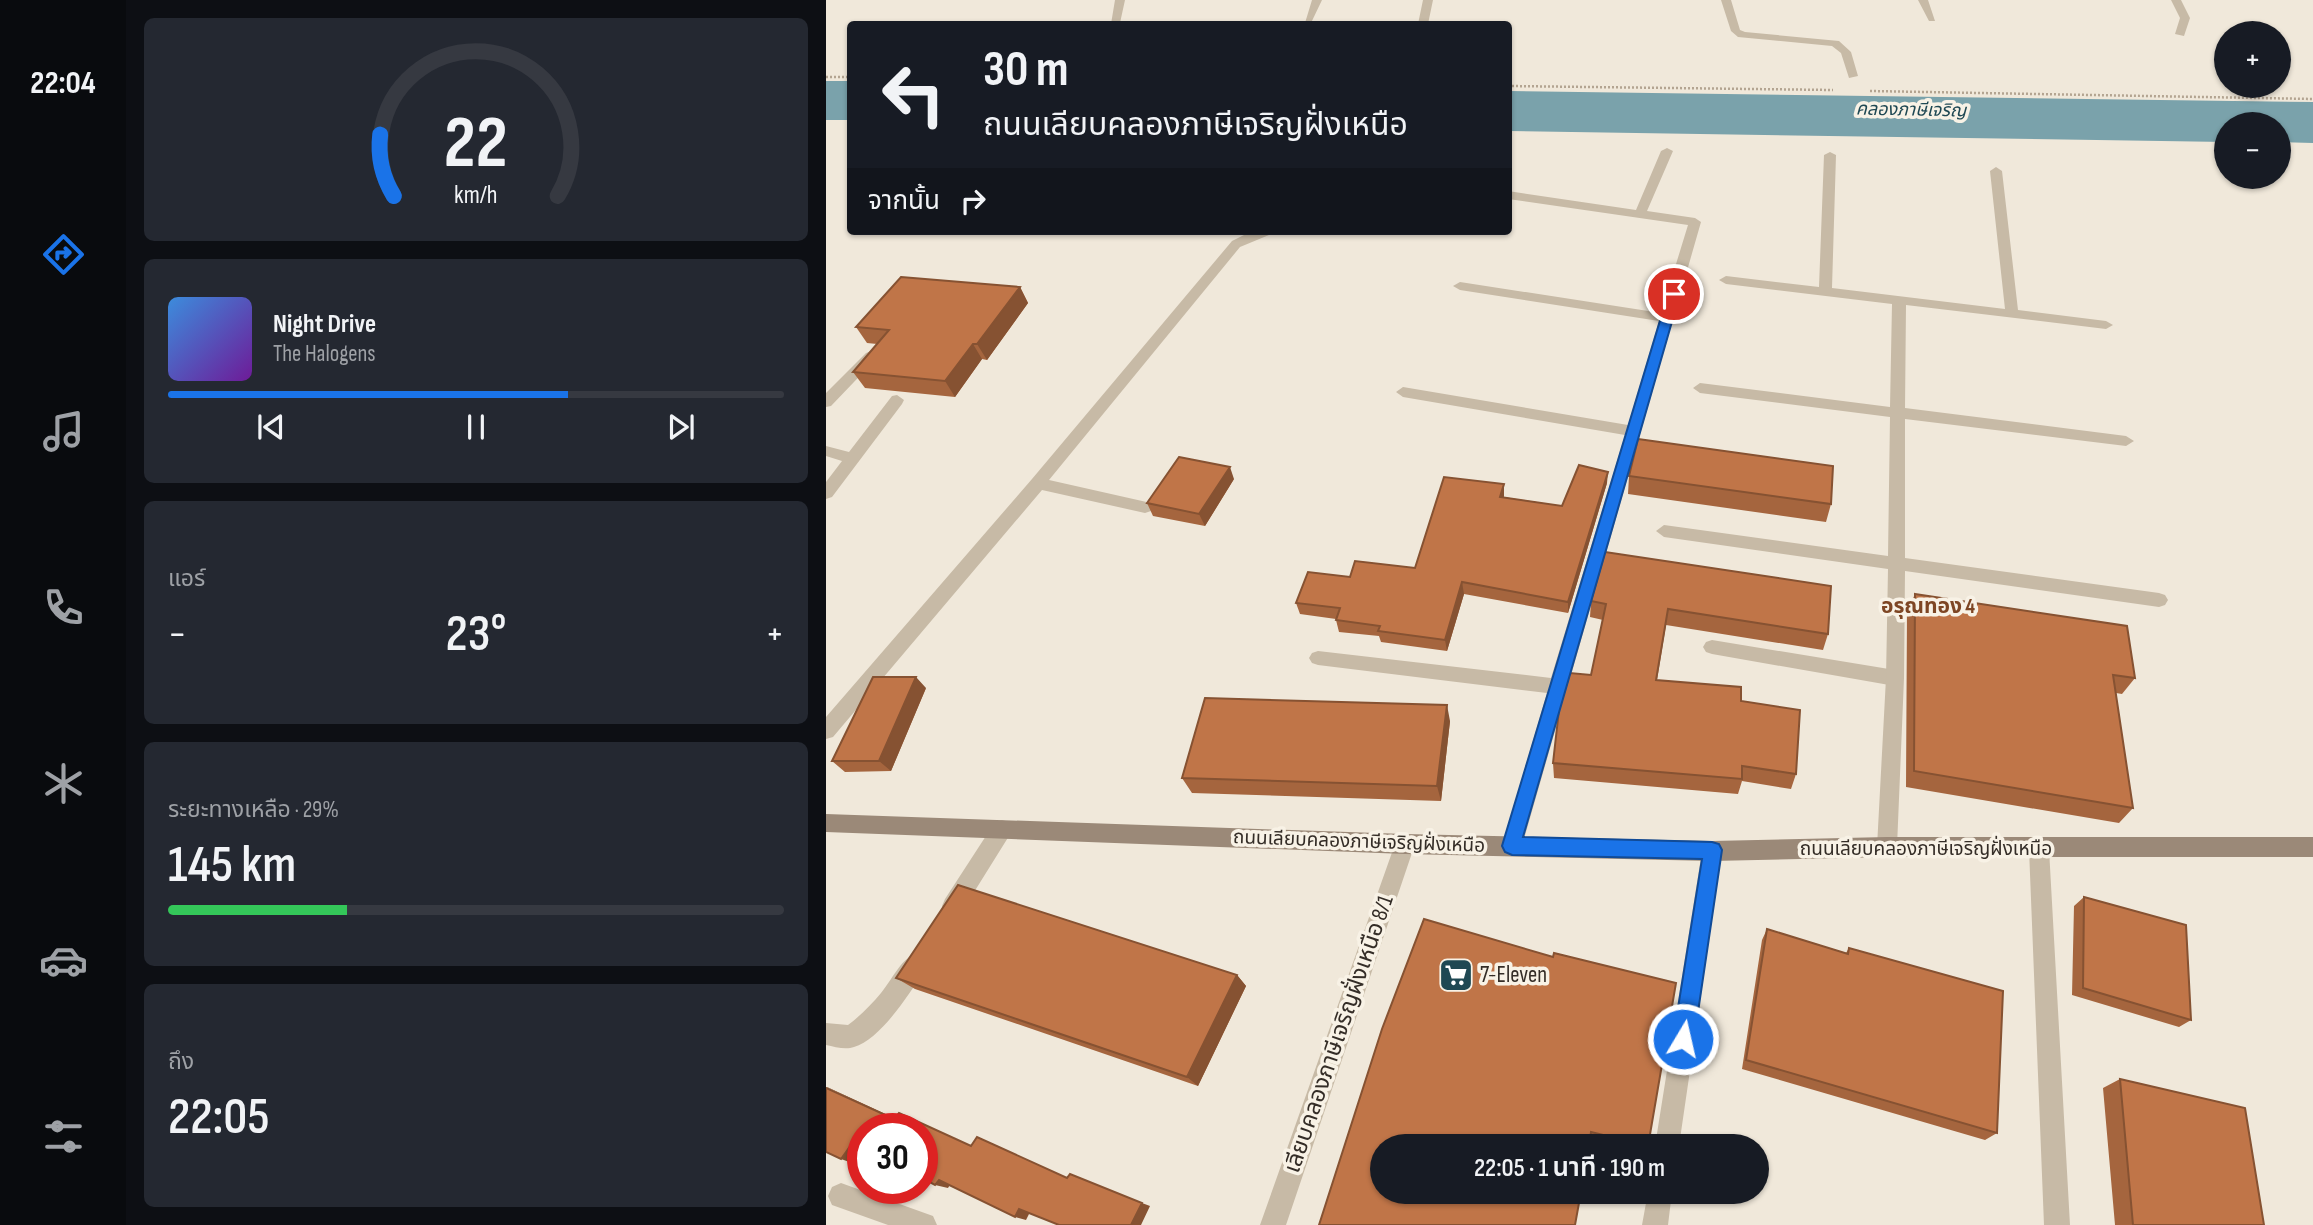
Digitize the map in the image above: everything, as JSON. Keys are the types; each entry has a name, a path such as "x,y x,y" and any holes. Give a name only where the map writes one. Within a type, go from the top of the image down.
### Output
{"main road":[{"name":"ถนนเลียบคลองภาษีเจริญฝั่งเหนือ","path":"826,823 1405,844 1712,850 1887,847 2313,847"}],"street":[{"path":"1115,21 1120,0"},
{"path":"1308,21 1317,0"},
{"path":"1424,21 1428,0"},
{"path":"1726,0 1736,32 1742,35 1835,43 1846,52 1853,76"},
{"path":"1923,0 1932,19"},
{"path":"2176,0 2185,18 2180,34"},
{"path":"1640,214 1667,152"},
{"path":"1825,292 1830,155"},
{"path":"1996,171 2012,314"},
{"path":"1512,196 1695,222 1512,846"},
{"path":"826,731 1038,483 1236,244 1254,235"},
{"path":"1726,281 2106,325"},
{"path":"1460,286 1667,318"},
{"path":"1887,847 1895,678 1899,301"},
{"path":"826,402 876,351"},
{"path":"1700,388 2126,441"},
{"path":"1403,392 1633,431"},
{"path":"826,493 897,400"},
{"path":"826,451 853,458"},
{"path":"1038,483 1145,507"},
{"path":"1664,531 2159,600"},
{"path":"1712,647 1895,678"},
{"path":"1318,658 1558,687"},
{"path":"944,920 1002,829"},
{"name":"เลียบคลองภาษีเจริญฝั่งเหนือ 8/1","path":"1273,1225 1405,844"},
{"path":"2039,849 2057,1225"},
{"path":"1669,1134 1712,850"},
{"path":"826,1034 851,1037 874,1020 892,1000 929,943"},
{"path":"841,1196 925,1225"},
{"path":"1655,1225 1658,1204"}],"path":[{"path":"826,77 847,77"},
{"path":"1512,86 1842,90"},
{"path":"1870,91 2313,99"}],"water":[{"path":"826,81 847,81 847,120 826,120"},
{"name":"คลองภาษีเจริญ","path":"1512,91 2313,102 2313,143 2291,142 2291,112 2214,112 2214,142 1512,131"}],"building":[{"path":"901,277 1020,287 945,381 853,372 889,330 856,327"},
{"path":"1638,439 1833,466 1831,504 1629,476"},
{"path":"1179,457 1230,467 1199,514 1147,503"},
{"path":"1579,465 1608,472 1568,602 1462,582 1445,640 1378,631 1380,626 1336,620 1340,608 1296,603 1308,572 1350,577 1355,561 1415,568 1444,477 1504,484 1500,497 1562,506"},
{"path":"1605,552 1831,586 1828,634 1668,609 1656,680 1741,687 1741,701 1800,710 1796,774 1742,766 1742,779 1553,763 1559,710 1570,673 1591,675 1606,604 1591,601"},
{"path":"1915,594 2127,626 2135,678 2113,675 2133,808 1914,771"},
{"path":"873,677 916,677 879,761 832,761"},
{"path":"1205,698 1447,705 1437,786 1182,778"},
{"path":"958,885 1237,975 1187,1077 896,978"},
{"path":"2084,897 2186,925 2191,1020 2083,988"},
{"path":"1424,919 1553,957 1554,953 1676,983 1650,1134 1370,1134 1370,1204 1579,1204 1575,1225 1319,1225 1382,1029"},
{"path":"1767,929 1848,954 1849,948 2003,991 1997,1133 1746,1060"},
{"path":"2120,1079 2245,1108 2264,1225 2133,1225"},
{"path":"826,1088 881,1113 847,1113 847,1151 841,1159 826,1152"},
{"path":"938,1131 971,1146 977,1137 1067,1178 1070,1174 1142,1203 1131,1225 1059,1225 1019,1209 1015,1217 939,1180"}],"place":[{"name":"7-Eleven","path":"1456,975"}],"district":[{"name":"อรุณทอง 4","path":"1928,606"}],"route":[{"path":"1674,294 1512,846 1712,850 1683,1039"}]}
